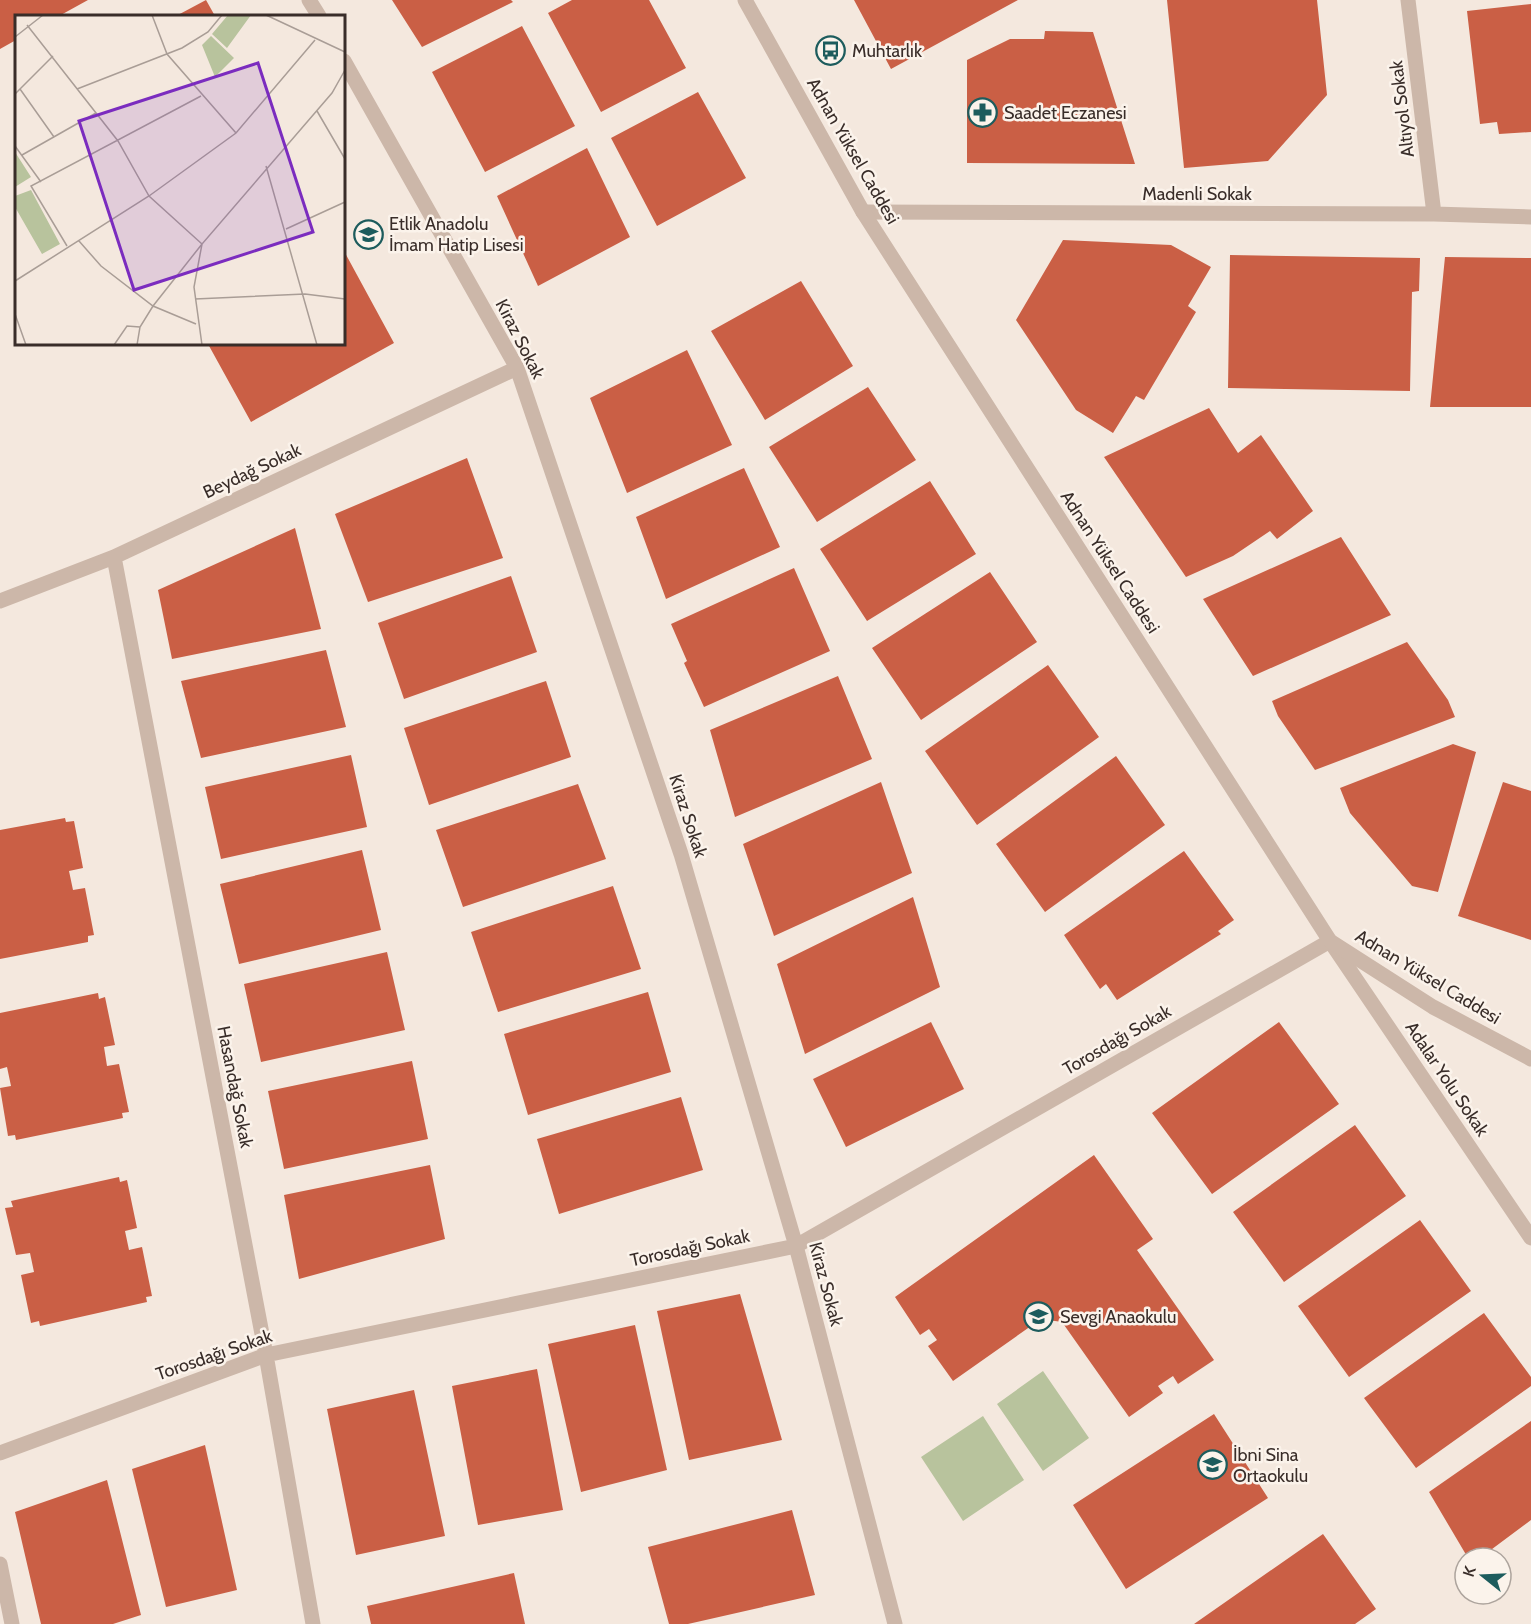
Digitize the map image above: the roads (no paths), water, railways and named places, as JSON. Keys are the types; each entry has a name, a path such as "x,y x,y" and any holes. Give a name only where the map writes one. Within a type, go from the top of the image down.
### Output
{"street":[{"path":"309,0 318,15"},
{"name":"Adnan Yüksel Caddesi","path":"745,0 863,212 1330,941 1432,1007 1531,1059"},
{"name":"Altıyol Sokak","path":"1408,0 1434,214"},
{"name":"Kiraz Sokak","path":"345,63 517,368 681,854 796,1246 895,1624"},
{"name":"Madenli Sokak","path":"863,212 1434,214 1531,217"},
{"name":"Beydağ Sokak","path":"0,601 114,557 517,368"},
{"name":"Hasandağ Sokak","path":"114,557 266,1355 314,1624"},
{"name":"Adalar Yolu Sokak","path":"1330,941 1531,1238"},
{"name":"Torosdağı Sokak","path":"0,1453 266,1355 796,1246 1330,941"},
{"path":"0,1564 12,1624"}],"place":[{"name":"Muhtarlık","path":"831,51"},
{"name":"Saadet Eczanesi","path":"983,113"},
{"name":"Etlik Anadolu İmam Hatip Lisesi","path":"368,234"},
{"name":"Sevgi Anaokulu","path":"1039,1317"},
{"name":"İbni Sina Ortaokulu","path":"1212,1465"}]}
